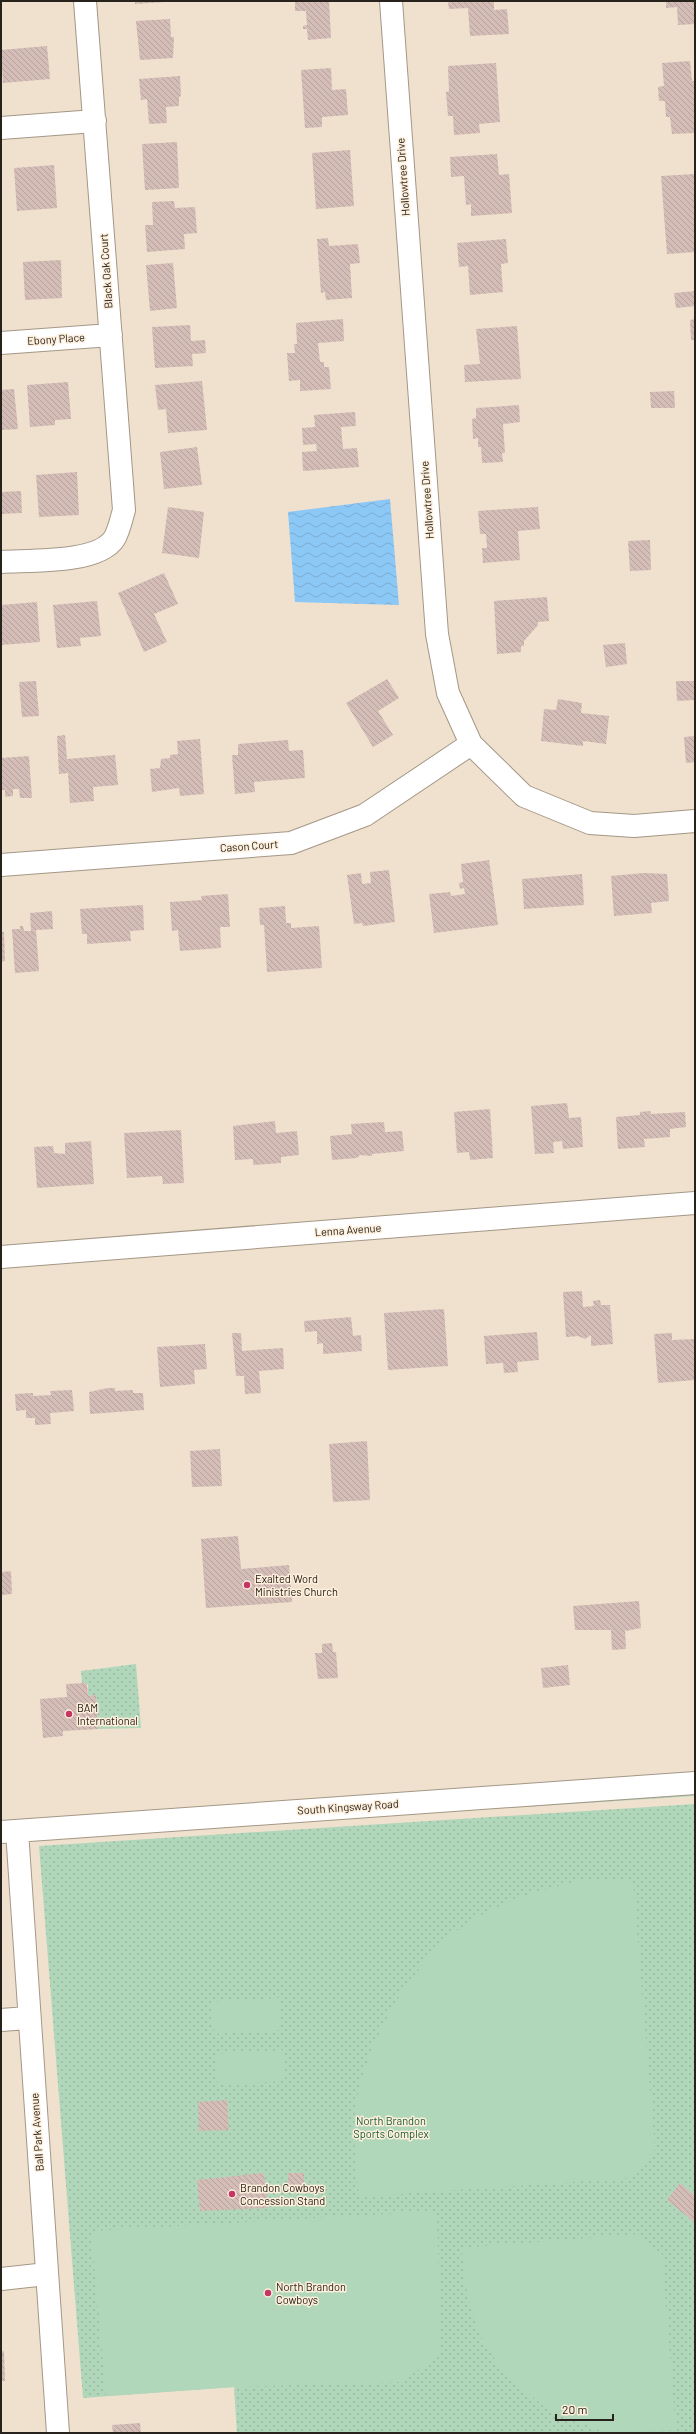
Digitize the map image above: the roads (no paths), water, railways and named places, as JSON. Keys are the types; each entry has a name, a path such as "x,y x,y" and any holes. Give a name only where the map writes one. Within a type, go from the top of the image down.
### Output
{"street":[{"name":"Black Oak Court","path":"1,562 84,556 99,551 113,540 124,510 95,121 84,1"},
{"name":"Hollowtree Drive","path":"391,1 437,634 448,693 471,744 524,796 590,823 634,826 695,821"},
{"path":"1,128 95,121"},
{"name":"Ebony Place","path":"1,343 111,335"},
{"name":"Cason Court","path":"1,865 291,843 365,815 471,744"},
{"name":"Lenna Avenue","path":"1,1257 695,1203"},
{"name":"South Kingsway Road","path":"9,1832 695,1783"},
{"name":"Ball Park Avenue","path":"9,1832 28,2018 58,2433"},
{"path":"1,2020 28,2018"},
{"path":"1,2279 47,2274"}],"water":[{"path":"390,499 399,605 295,602 288,512"}],"place":[{"name":"Exalted Word Ministries Church","path":"247,1585"},
{"name":"BAM International","path":"69,1714"},
{"name":"Brandon Cowboys Concession Stand","path":"232,2194"},
{"name":"North Brandon Cowboys","path":"268,2293"}],"park label":[{"name":"North Brandon Sports Complex","path":"391,2127"}]}
